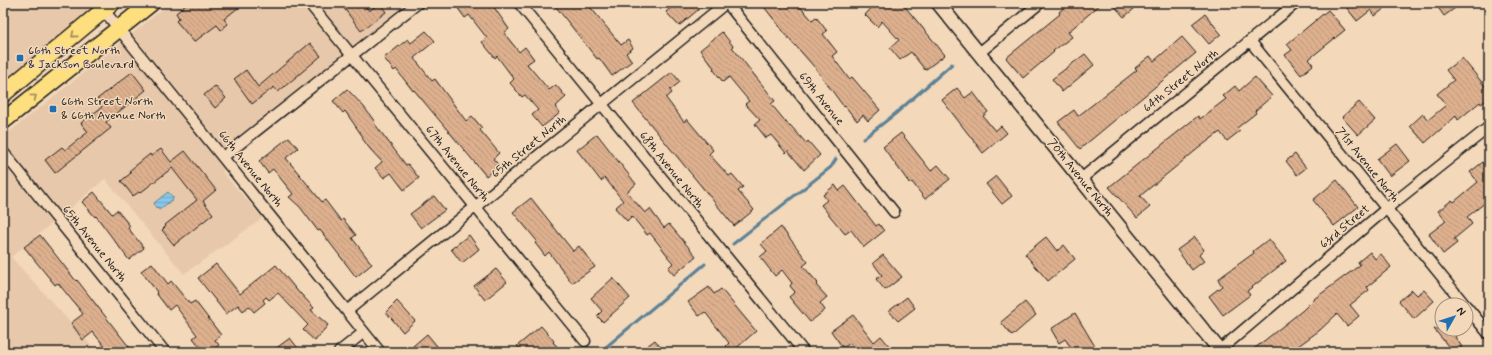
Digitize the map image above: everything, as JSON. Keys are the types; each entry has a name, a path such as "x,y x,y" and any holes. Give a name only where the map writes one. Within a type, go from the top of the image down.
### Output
{"main road":[{"path":"3,122 151,3"},
{"path":"3,94 104,5"}],"street":[{"name":"67th Avenue North","path":"309,3 585,341"},
{"path":"223,157 418,3"},
{"name":"68th Avenue North","path":"519,3 804,352"},
{"name":"65th Street North","path":"348,311 727,3"},
{"name":"69th Avenue","path":"727,3 894,212"},
{"name":"70th Avenue North","path":"938,3 1221,351"},
{"path":"979,53 1040,3"},
{"name":"64th Street North","path":"1081,179 1296,3"},
{"name":"66th Avenue North","path":"104,5 120,29 380,352"},
{"name":"71st Avenue North","path":"1250,41 1459,297"},
{"name":"63rd Street","path":"1221,351 1386,209 1489,127"},
{"name":"65th Avenue North","path":"3,152 165,352"},
{"name":"71st Avenue North","path":"1474,315 1489,334"},
{"path":"339,352 364,332"}],"shaded area":[{"path":"3,3 90,3 95,10 3,84"},
{"path":"170,3 301,3 343,55 225,149 132,34"},
{"path":"317,3 409,3 353,48"},
{"path":"122,42 225,169 222,172 263,218 184,274 105,179 62,215 3,142 3,137"},
{"path":"3,162 52,223 11,257 97,352 3,352"}],"water":[{"path":"168,192 173,199 159,210 158,207 156,208 154,203"}],"building":[{"path":"188,3 244,3 224,19 228,24 221,30 217,25 194,42 176,21 179,18 176,13"},
{"path":"340,3 363,3 369,11 380,3 386,12 361,31"},
{"path":"454,3 491,3 509,29 504,33 519,52 525,47 534,59 527,64 549,90 556,85 566,97 555,107 560,113 542,127 532,115 538,110 525,95 522,97 510,83 514,79 497,56 495,58 482,42 487,38 469,15 465,18"},
{"path":"553,3 587,3 621,45 628,40 633,48 626,53 632,61 612,76 599,58 597,59"},
{"path":"676,3 706,3 679,26 666,12"},
{"path":"761,3 797,3 812,20 816,17 827,31 823,34 837,52 832,56 849,79 852,77 880,110 868,121 863,115 857,121 845,106 844,107 816,69 794,45"},
{"path":"876,3 902,3 945,55 925,70 911,52 900,60 890,48 899,40 882,21 877,27 865,15"},
{"path":"1069,3 1102,3 1068,32 1072,37 1053,51 1054,52 1023,78 1006,58 1060,14 1059,12"},
{"path":"1112,3 1129,3 1134,9 1124,17"},
{"path":"1343,3 1391,3 1375,16 1371,10 1357,21"},
{"path":"1435,3 1462,3 1444,16"},
{"path":"1328,10 1345,30 1309,59 1313,65 1301,75 1285,55 1292,50 1287,44"},
{"path":"1205,14 1221,34 1209,44 1192,24"},
{"path":"426,31 435,41 414,58 432,81 435,79 466,121 472,116 482,128 480,130 499,153 493,159 499,165 486,176 396,69 394,71 384,58 408,39 411,43"},
{"path":"722,32 733,46 732,47 775,101 771,104 790,127 791,126 806,143 808,141 820,155 804,170 788,151 786,153 771,135 766,138 755,124 760,120 745,104 749,101 729,77 723,82 700,50"},
{"path":"1182,37 1196,53 1080,149 1058,122 1074,110 1078,116 1137,70 1135,68 1150,56 1154,61"},
{"path":"310,43 321,56 278,92 274,87 252,104 234,79 246,70 258,87"},
{"path":"1085,54 1094,65 1062,92 1052,79"},
{"path":"1462,58 1489,91 1489,98 1481,104 1480,102 1458,120 1456,116 1425,143 1410,126 1423,114 1428,120 1446,105 1437,94 1454,80 1446,70"},
{"path":"132,72 146,90 106,122 111,128 55,173 45,160 62,147 65,150 88,132 81,123 102,107 96,100"},
{"path":"672,72 680,82 670,90 672,93 666,98 684,122 687,119 713,150 709,154 729,176 732,174 743,187 738,191 754,210 734,226 633,103"},
{"path":"1255,77 1272,96 1255,111 1256,113 1237,128 1240,131 1227,141 1220,132 1140,196 1150,207 1137,218 1109,187 1198,116 1200,119 1226,99 1223,96 1235,86 1239,91"},
{"path":"215,86 226,98 215,108 204,95"},
{"path":"957,88 965,98 973,92 988,112 983,116 995,131 1001,126 1007,133 983,153 942,100"},
{"path":"347,89 364,107 375,122 374,123 406,165 408,164 419,178 404,190 391,173 384,178 375,168 382,162 362,138 363,137 345,111 343,113 333,101"},
{"path":"1359,102 1375,120 1358,135 1342,117"},
{"path":"901,133 931,171 938,165 950,179 925,199 912,182 910,184 883,147"},
{"path":"597,134 636,184 627,192 645,213 650,209 664,228 669,224 696,256 674,275 668,268 673,263 668,256 650,233 647,235 632,216 627,221 615,208 623,201 605,178 601,181 577,150"},
{"path":"289,137 298,148 286,158 322,202 325,200 341,221 343,219 356,235 352,238 372,264 356,277 320,230 318,231 300,207 289,197 293,194 273,169 268,173 259,161"},
{"path":"1397,144 1410,161 1390,176 1377,159"},
{"path":"161,149 171,162 185,151 216,190 203,201 213,214 174,245 162,230 166,226 165,225 197,200 172,168 140,193 139,192 133,196 121,181 131,173 129,171 150,154 151,156"},
{"path":"1295,154 1306,168 1297,175 1286,161"},
{"path":"1489,161 1489,197 1485,200 1486,202 1467,217 1472,224 1454,239 1457,243 1443,254 1429,234 1446,221 1438,211 1452,200 1454,202 1478,182 1470,172 1483,162 1485,165"},
{"path":"996,176 1012,196 1002,204 986,184"},
{"path":"1337,180 1358,207 1334,226 1313,200"},
{"path":"835,185 839,191 845,186 876,226 879,224 884,231 864,247 851,230 845,234 821,205 827,200 823,195"},
{"path":"94,192 112,214 117,210 130,226 128,228 144,248 129,260 96,216 95,217 82,202"},
{"path":"434,196 445,210 421,228 410,214"},
{"path":"531,198 573,251 579,246 595,267 572,283 549,252 545,256 535,243 537,241 513,212"},
{"path":"781,227 808,262 803,266 818,283 816,285 827,297 820,303 825,310 810,322 789,297 795,292 790,286 792,283 782,270 775,276 760,257 767,251 761,244"},
{"path":"40,235 133,352 109,352 93,332 83,340 71,323 83,314 58,283 55,285 24,247"},
{"path":"469,235 479,249 462,263 451,249"},
{"path":"1046,237 1057,251 1064,245 1075,259 1048,281 1025,254"},
{"path":"1195,237 1204,250 1199,255 1204,261 1192,270 1177,250"},
{"path":"1269,239 1286,261 1247,291 1250,295 1223,315 1209,296 1222,286 1218,279 1254,253 1253,251"},
{"path":"1370,252 1375,259 1381,254 1391,267 1367,287 1369,290 1350,305 1359,316 1347,326 1337,314 1320,330 1290,352 1250,352 1303,310 1314,299 1360,265 1358,262"},
{"path":"883,255 902,277 885,290 876,279 882,275 873,263"},
{"path":"152,263 168,284 171,281 190,304 195,301 221,335 215,340 219,345 210,352 204,352 193,338 197,335 175,305 169,310 141,271"},
{"path":"216,264 240,294 276,265 300,294 314,308 311,310 328,325 315,341 303,330 308,325 278,293 269,300 266,297 263,300 265,303 254,312 249,306 243,311 238,305 226,314 198,278"},
{"path":"496,269 507,282 485,300 474,286"},
{"path":"613,278 630,298 603,322 597,316 602,311 591,298"},
{"path":"709,287 714,294 721,289 756,331 732,352 726,346 729,343 705,312 699,316 688,302"},
{"path":"1412,290 1417,295 1424,290 1434,301 1414,319 1399,301"},
{"path":"907,297 915,308 898,321 889,311"},
{"path":"397,301 415,321 403,332 386,312"},
{"path":"1025,302 1036,315 1012,336 1001,322"},
{"path":"1075,313 1096,348 1089,352 1074,352 1065,339 1059,343 1051,329"},
{"path":"853,315 874,342 881,336 890,347 883,352 858,352 850,343 843,348 831,331"},
{"path":"541,326 562,352 523,352 517,346"},
{"path":"427,334 442,352 419,352 413,346"},
{"path":"1441,337 1455,337 1462,347 1456,352 1440,352 1448,346"},
{"path":"290,338 301,352 271,352"},
{"path":"655,340 664,352 639,352"}],"waterway":[{"path":"863,139 895,114 952,64"},
{"path":"733,244 831,167 836,159"},
{"path":"600,352 705,264"}],"place":[{"name":"66th Street North & Jackson Boulevard","path":"20,58"},
{"name":"66th Street North & 66th Avenue North","path":"53,109"}]}
